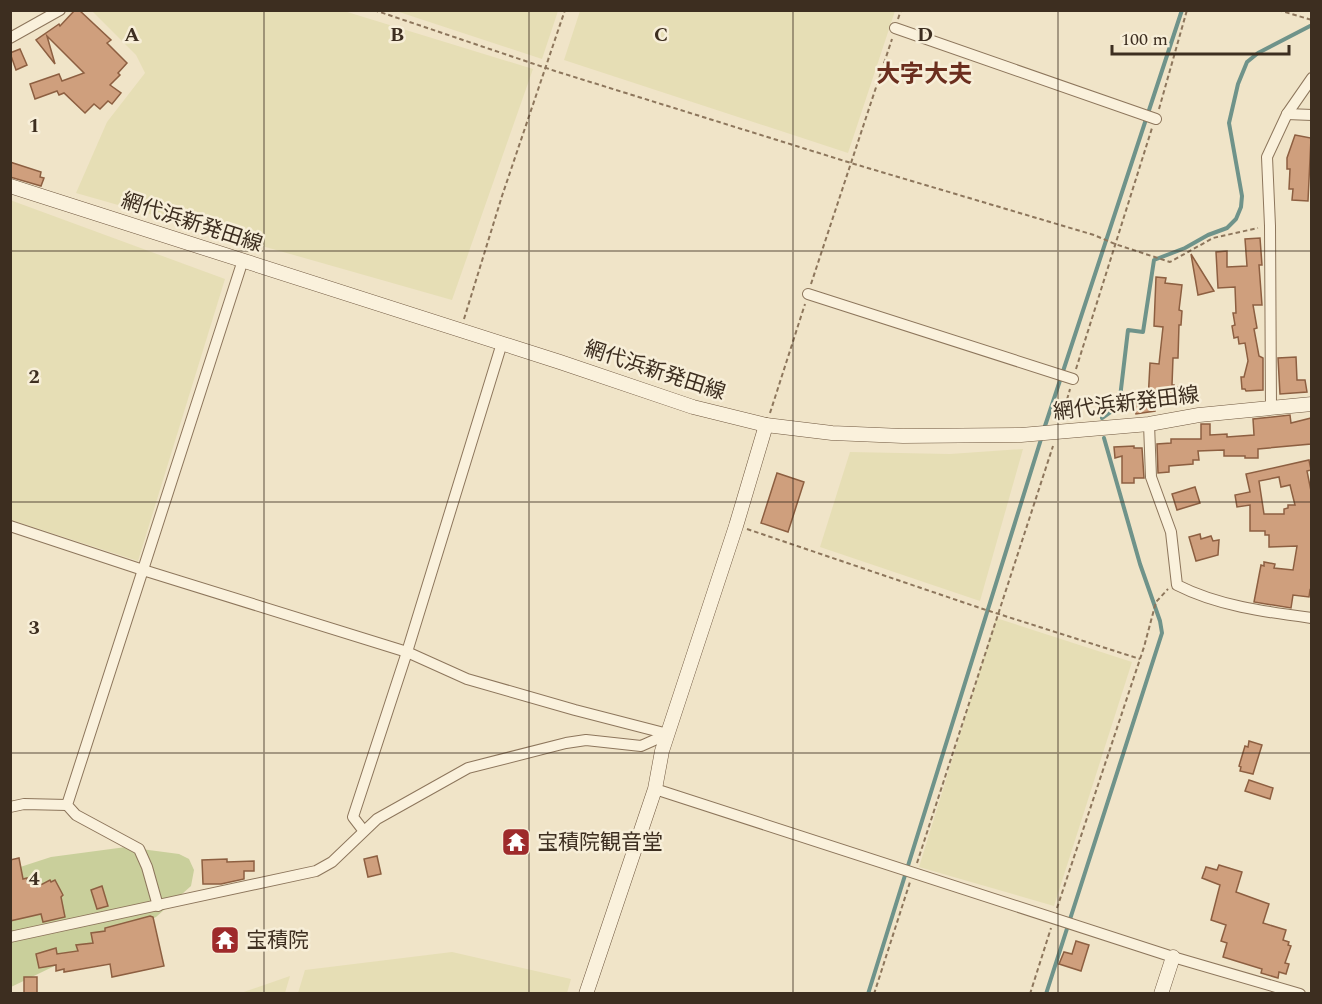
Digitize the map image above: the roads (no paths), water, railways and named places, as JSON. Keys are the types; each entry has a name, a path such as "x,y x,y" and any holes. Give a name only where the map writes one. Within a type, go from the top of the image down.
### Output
{"main road":[{"name":"網代浜新発田線","path":"10,186 693,407 765,425 832,433 903,436 1000,435 1149,424 1199,416 1311,404"},
{"path":"586,993 655,789 662,752 736,526 765,425"},
{"path":"1161,993 1173,957"}],"street":[{"path":"10,38 60,10"},
{"path":"895,28 1156,119"},
{"path":"1271,408 1270,226 1266,157 1287,114 1311,78"},
{"path":"1287,114 1311,115"},
{"path":"67,805 243,260"},
{"path":"808,294 1073,379"},
{"path":"363,830 353,817 407,652 502,344"},
{"path":"1149,424 1151,477 1171,532 1177,585 1216,601 1282,615 1311,618"},
{"path":"10,526 142,570 407,652 467,679 668,734"},
{"path":"10,937 316,871 332,862 377,819 468,768 566,743 586,740 641,746 668,734"},
{"path":"655,789 1173,957 1300,993"},
{"path":"10,807 24,804 67,805 76,815 139,849 147,867 158,906"}],"waterway":[{"path":"1044,429 1182,10"},
{"path":"1102,418 1119,406 1128,330 1143,332 1154,260 1227,228 1236,219 1241,207 1242,196 1229,123 1238,84 1247,62 1258,53 1312,25"},
{"path":"868,994 1042,436"},
{"path":"1046,994 1162,633 1104,438"}],"place":[{"name":"宝積院観音堂","path":"516,842"},
{"name":"宝積院","path":"225,940"}],"district":[{"name":"大字大夫","path":"924,74"}]}
